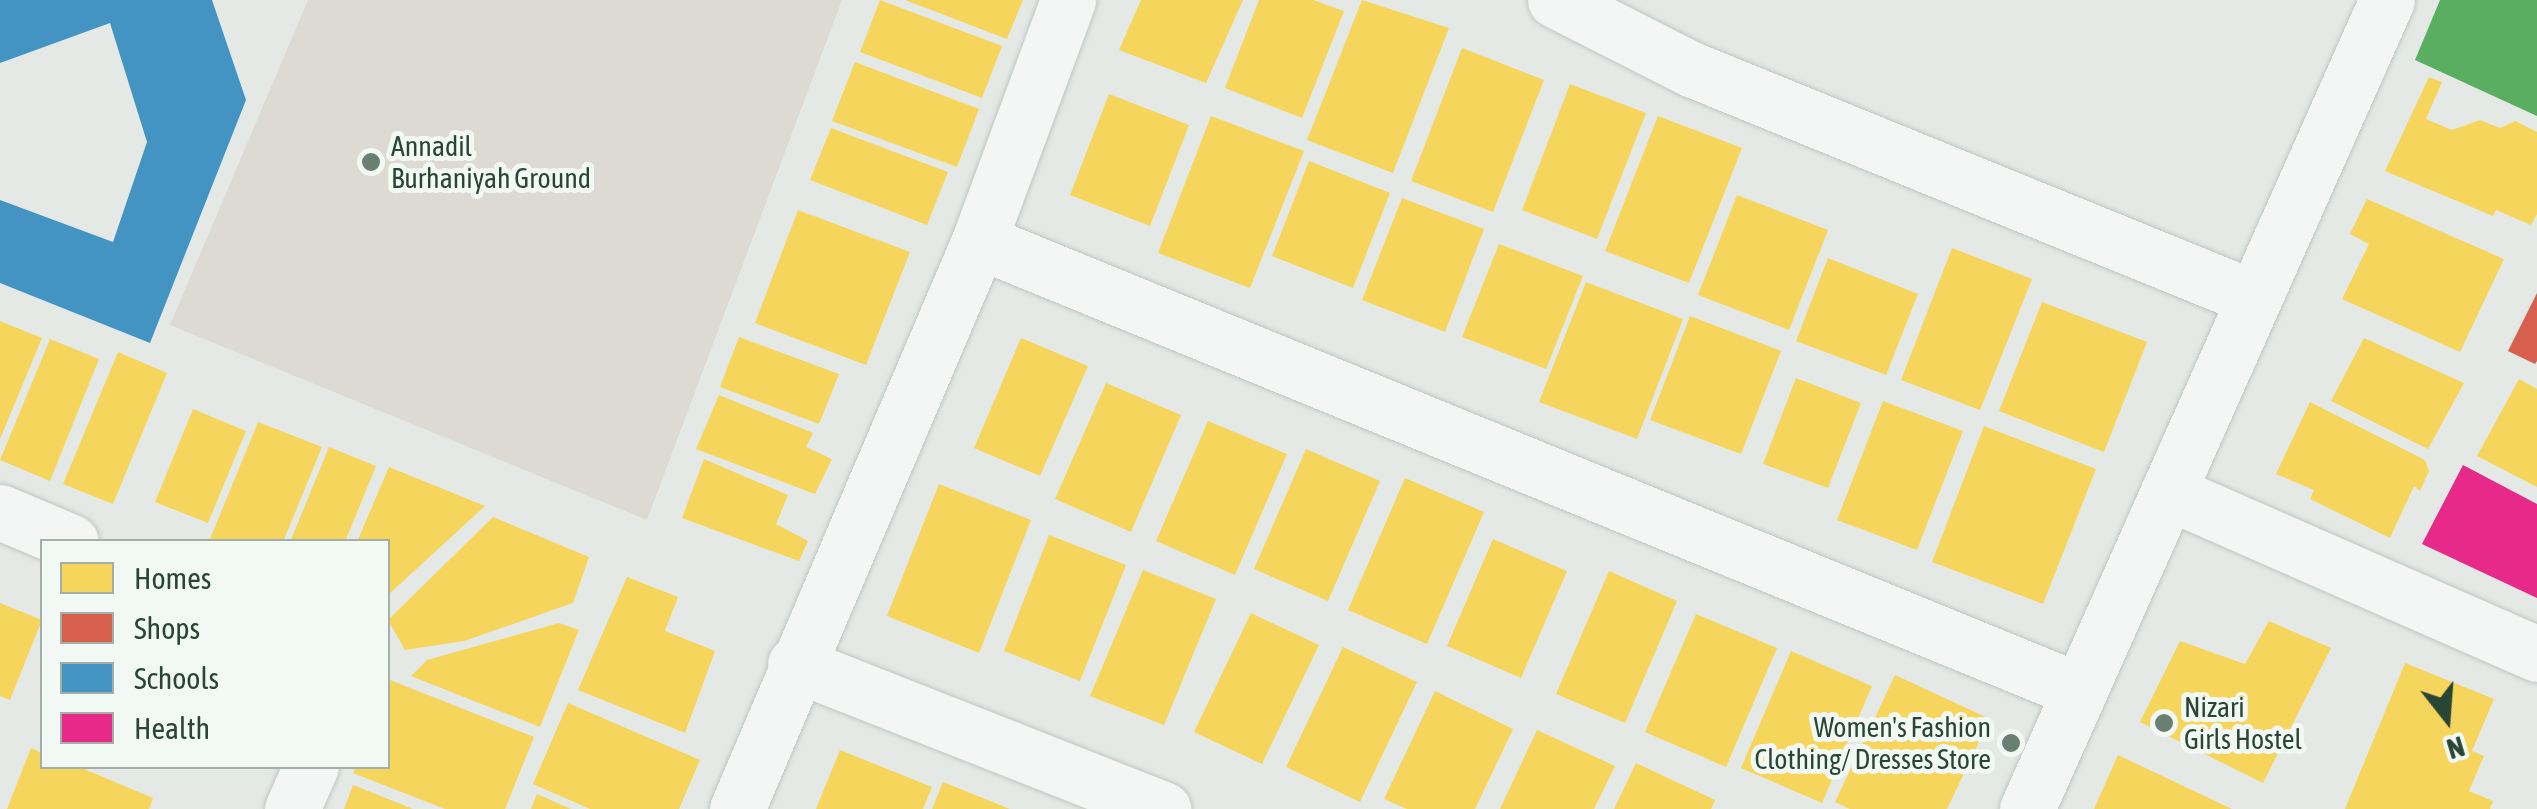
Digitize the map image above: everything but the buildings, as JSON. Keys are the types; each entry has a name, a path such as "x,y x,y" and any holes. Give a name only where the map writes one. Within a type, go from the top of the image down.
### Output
{"street":[{"path":"737,809 979,242 1068,0"},
{"path":"1554,0 1690,69 2254,298"},
{"path":"2028,809 2386,0"},
{"path":"979,242 2080,691"},
{"path":"2168,492 2537,654"},
{"path":"0,512 63,539"},
{"path":"796,664 1164,809"},
{"path":"292,809 310,769"}],"shaded area":[{"path":"308,0 842,0 647,520 170,325"}],"place":[{"name":"Annadil Burhaniyah Ground","path":"371,162"},
{"name":"Nizari Girls Hostel","path":"2164,723"},
{"name":"Women's Fashion Clothing/ Dresses Store","path":"2011,743"}]}
